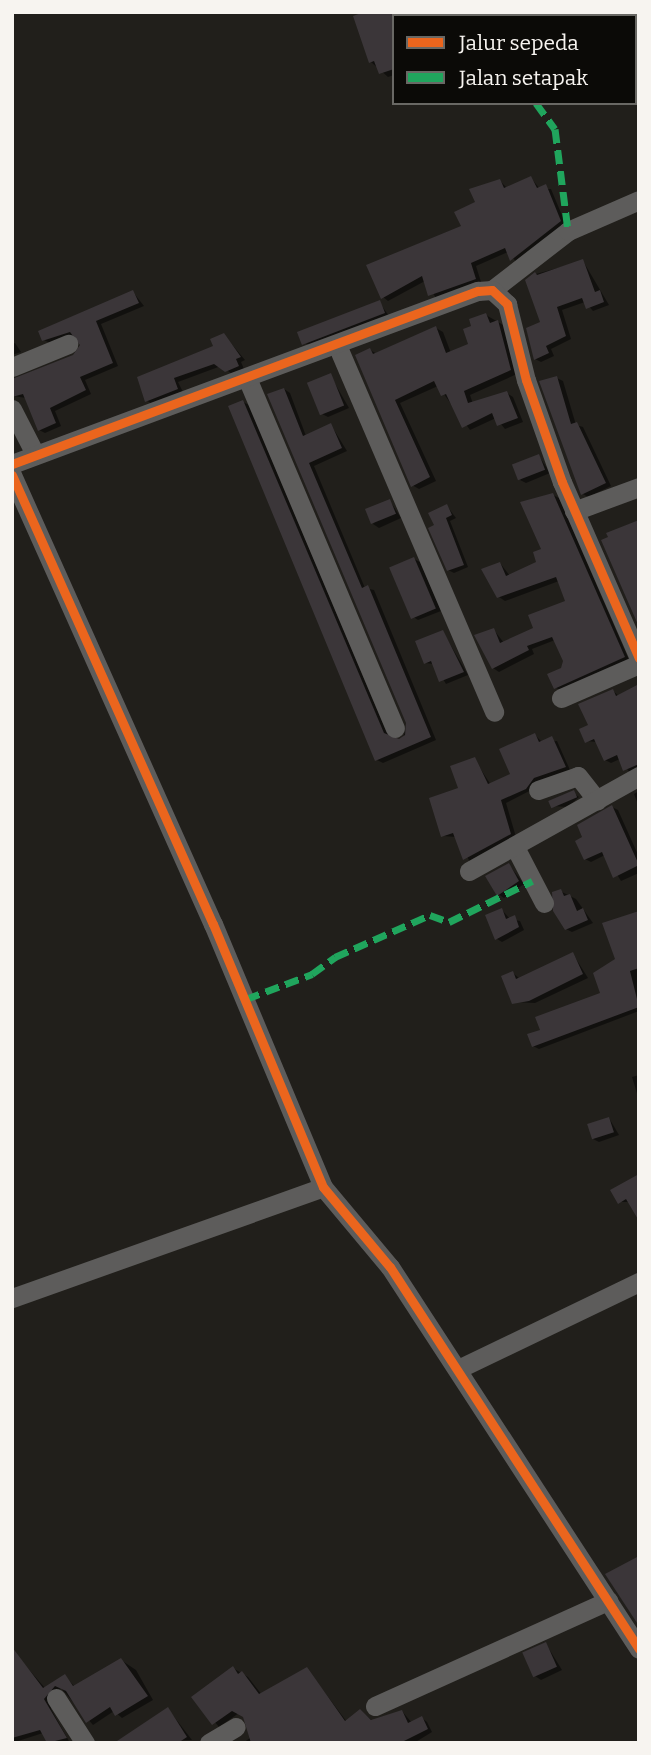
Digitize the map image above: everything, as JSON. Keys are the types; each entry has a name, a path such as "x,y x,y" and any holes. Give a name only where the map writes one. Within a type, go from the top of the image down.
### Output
{"street":[{"path":"12,464 492,290 568,231 639,200"},
{"path":"492,290 507,304 526,380 574,511 639,657"},
{"path":"12,367 68,344"},
{"path":"337,345 494,712"},
{"path":"247,377 395,728"},
{"path":"12,409 35,454"},
{"path":"12,475 224,949 323,1187 369,1238 458,1369 639,1649"},
{"path":"574,511 639,487"},
{"path":"561,698 639,664"},
{"path":"538,790 578,775 597,800"},
{"path":"469,871 639,776"},
{"path":"515,847 544,903"},
{"path":"12,1298 323,1187"},
{"path":"458,1369 639,1282"},
{"path":"375,1706 608,1601"},
{"path":"56,1698 85,1743"},
{"path":"209,1743 236,1727"}],"building":[{"path":"364,12 394,12 392,70 379,74 374,61 369,63 353,16"},
{"path":"531,176 537,188 546,184 561,221 510,261 505,248 471,263 476,279 428,296 422,276 381,299 366,265 461,226 454,212 475,202 469,189 500,179 504,188"},
{"path":"583,259 595,292 600,290 604,302 586,309 582,298 557,307 566,336 546,346 549,353 534,360 526,328 540,322 525,280 535,272 537,275"},
{"path":"133,290 139,303 96,321 113,363 80,377 86,390 50,408 56,423 38,431 23,394 12,397 12,379 73,355 80,345 70,332 42,341 38,331"},
{"path":"380,300 385,313 302,345 297,332"},
{"path":"486,313 490,323 498,320 511,370 464,391 468,403 507,391 518,418 497,426 492,413 462,428 446,394 441,396 434,381 395,400 430,477 411,487 355,355 370,348 373,354 436,326 446,353 468,344 463,329 471,326 469,319"},
{"path":"224,333 241,357 236,359 239,366 225,372 214,364 174,378 178,389 145,402 137,377 213,346 210,339"},
{"path":"331,373 344,405 320,415 307,383"},
{"path":"557,376 571,424 577,422 606,483 581,495 539,381"},
{"path":"284,388 303,436 331,423 342,448 309,463 362,588 368,585 431,737 375,761 228,406 243,400 384,733 399,739 405,735 406,723 267,394"},
{"path":"539,454 545,470 518,480 512,464"},
{"path":"553,493 625,657 554,689 547,674 561,668 563,661 552,637 527,646 529,650 492,669 474,635 494,628 500,643 533,628 528,615 565,601 556,577 497,598 481,569 500,562 506,576 536,562 533,552 541,549 520,502"},
{"path":"390,499 396,514 371,524 365,509"},
{"path":"447,504 452,515 446,518 464,565 447,571 428,528 434,525 428,513"},
{"path":"639,520 639,627 601,540 608,537 606,533"},
{"path":"414,557 436,609 411,619 389,568"},
{"path":"443,630 464,672 439,682 431,661 424,664 415,641"},
{"path":"639,684 639,764 623,771 617,755 604,761 594,739 585,743 579,729 588,725 578,704 613,689 616,696"},
{"path":"535,733 539,742 552,736 566,767 534,778 526,789 501,800 511,834 463,860 453,833 441,837 429,798 458,788 450,766 475,757 488,784 510,774 499,749"},
{"path":"574,790 577,797 551,808 548,801"},
{"path":"612,805 639,865 613,878 602,852 584,860 575,841 582,837 577,825"},
{"path":"509,863 519,881 497,896 485,876"},
{"path":"561,889 564,896 570,894 577,911 583,908 588,920 565,930 553,911 552,892"},
{"path":"502,908 506,919 515,915 519,927 495,940 485,915"},
{"path":"639,911 639,968 630,971 639,1007 532,1047 527,1034 540,1030 535,1017 600,993 593,973 615,959 602,923"},
{"path":"573,952 583,974 529,1001 512,1004 501,976 513,971 516,979"},
{"path":"609,1117 614,1132 592,1139 587,1124"},
{"path":"639,1174 639,1221 626,1199 618,1204 610,1190"},
{"path":"639,1556 639,1626 605,1574"},
{"path":"546,1642 557,1667 533,1677 522,1653"},
{"path":"12,1647 43,1688 65,1674 73,1686 121,1658 148,1696 115,1716 110,1707 86,1723 66,1691 55,1686 44,1699 67,1738 47,1743 40,1730 12,1738"},
{"path":"233,1666 238,1674 242,1671 259,1694 307,1667 345,1721 360,1709 371,1720 402,1710 408,1723 422,1716 428,1729 400,1743 251,1743 243,1717 232,1711 212,1725 191,1697"},
{"path":"168,1707 187,1737 178,1743 114,1743"}],"marked path":[{"path":"537,105 555,129 568,231"},
{"path":"246,999 312,974 335,957 430,915 449,922 532,881"}],"cycle path":[{"path":"12,464 478,291 492,290 507,304 526,380 562,482 639,658"},
{"path":"12,475 213,924 323,1187 390,1267 639,1649"}]}
